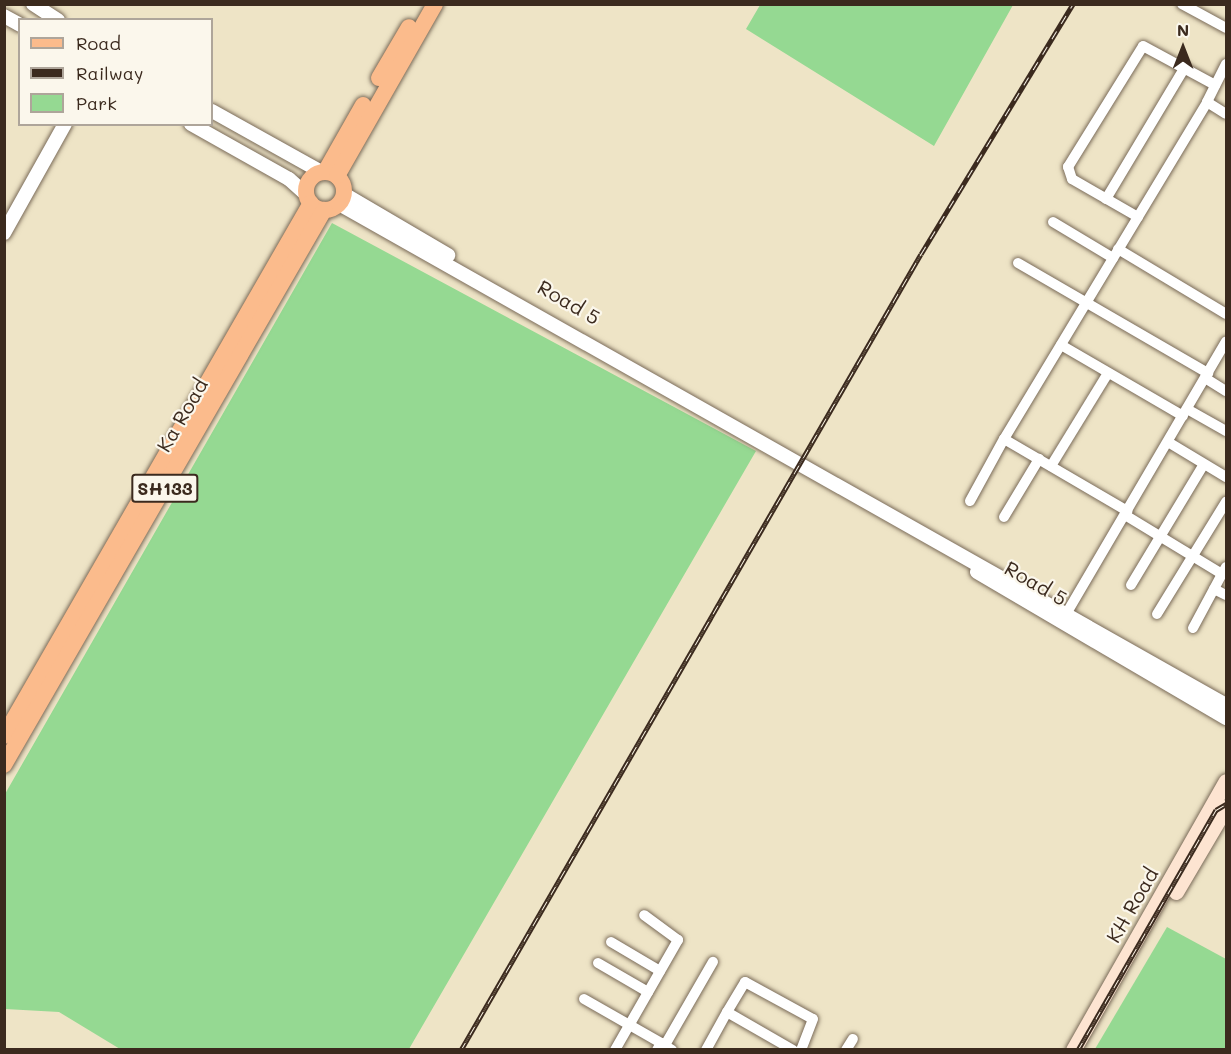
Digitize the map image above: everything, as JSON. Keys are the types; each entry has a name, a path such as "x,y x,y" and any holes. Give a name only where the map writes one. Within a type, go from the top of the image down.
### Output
{"main road":[{"name":"SH133","path":"328,173 422,4"},
{"name":"SH133","path":"325,201 309,181 328,173 435,4"},
{"path":"325,201 328,173"},
{"name":"Ka Road","path":"4,736 155,488 325,201"},
{"name":"Ka Road","path":"4,765 155,488"},
{"name":"KH Road","path":"1073,1050 1227,781"},
{"name":"KH Road","path":"1084,1050 1227,807"}],"street":[{"path":"33,4 55,18"},
{"path":"1182,4 1227,28"},
{"path":"4,16 18,24"},
{"path":"1138,217 1072,179 1068,167 1121,78 1143,46 1215,85"},
{"path":"970,501 1004,439 1207,102 1227,64"},
{"path":"1106,199 1185,67"},
{"path":"1207,102 1227,114"},
{"path":"213,112 328,173"},
{"path":"4,233 64,126"},
{"name":"Road 5","path":"196,126 289,178 325,201 829,478 863,505 1227,705"},
{"path":"1053,222 1227,314"},
{"path":"1018,263 1207,376 1227,391"},
{"path":"1065,617 1226,343"},
{"path":"1061,345 1108,373 1227,431"},
{"path":"1051,466 1108,373"},
{"path":"1004,439 1193,556 1224,571 1193,628"},
{"path":"1168,442 1227,477"},
{"path":"1004,517 1039,459"},
{"path":"1131,585 1204,464"},
{"path":"1157,614 1227,502"},
{"path":"1214,589 1227,596"},
{"name":"Road 5","path":"1065,617 1227,718"},
{"path":"615,1050 678,937 644,915"},
{"path":"611,942 660,971"},
{"path":"584,999 664,1047 713,962"},
{"path":"598,963 648,992"},
{"path":"706,1050 728,1012 750,982 813,1018 814,1027 801,1050"},
{"path":"728,1012 793,1050"},
{"path":"846,1050 853,1038"}],"green space":[{"path":"760,5 1013,5 934,146 746,29"},
{"path":"332,223 756,451 409,1049 120,1049 59,1012 5,1009 5,794"},
{"path":"1167,927 1226,959 1226,1049 1095,1049"}],"railway":[{"path":"461,1050 921,254 1073,4"},
{"path":"1078,1050 1216,810 1226,804"}]}
